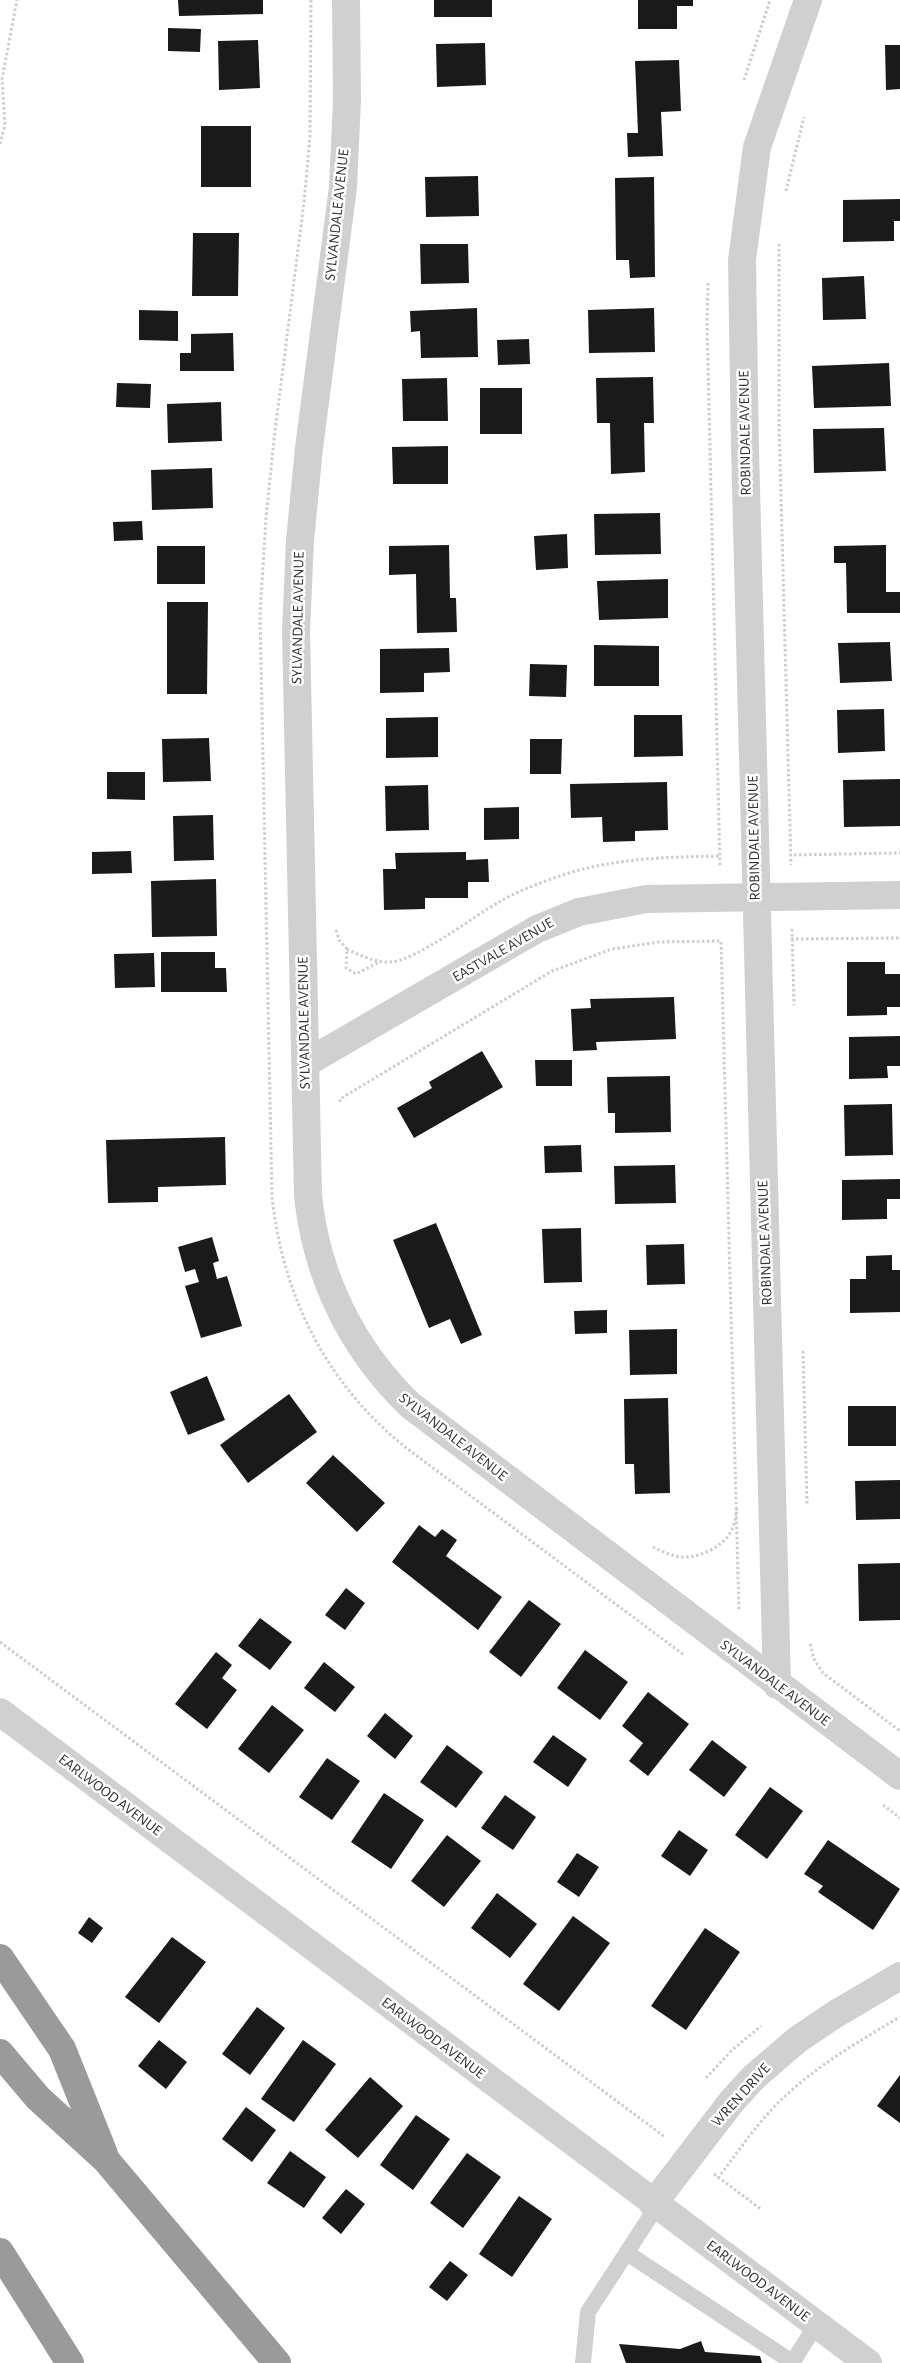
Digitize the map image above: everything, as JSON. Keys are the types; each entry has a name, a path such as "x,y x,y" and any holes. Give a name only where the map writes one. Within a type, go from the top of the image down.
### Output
{"highway":[{"path":"0,1958 62,2049 106,2160"},
{"path":"0,2053 38,2098 106,2160 277,2363"},
{"path":"0,2252 70,2363"}],"street":[{"name":"SYLVANDALE AVENUE","path":"346,0 347,100 342,187 309,448 300,541 296,631 308,1194 313,1234 331,1290 340,1311 362,1349 383,1378 416,1410 777,1685 900,1776"},
{"name":"ROBINDALE AVENUE","path":"777,1685 744,450 742,260 757,147 808,0"},
{"name":"EASTVALE AVENUE","path":"306,1063 556,919 603,906 646,899 900,895"},
{"name":"EARLWOOD AVENUE","path":"0,1712 868,2363"},
{"name":"WREN DRIVE","path":"655,2205 732,2101 769,2063 796,2040 900,1976"}],"lane":[{"path":"583,2363 588,2312 655,2205"},
{"path":"627,2252 792,2362 816,2325"}],"path":[{"path":"0,144 5,125 2,79 17,0"},
{"path":"335,921 339,940 347,949 381,961 390,962 413,955"},
{"path":"340,1109 340,1099 552,971 612,949 658,942 721,941 737,1506 738,1612"},
{"path":"347,949 346,968 356,974 381,961"},
{"path":"653,1547 683,1557 709,1550 730,1534 735,1522 737,1506"},
{"path":"646,1541 669,1559"},
{"path":"731,1606 818,1666"},
{"path":"0,1642 762,2210"},
{"path":"718,2178 779,2101 854,2044 900,2017"}],"building":[{"path":"178,0 263,0 263,14 179,16"},
{"path":"434,0 492,0 492,17 434,17"},
{"path":"638,0 693,0 693,6 677,6 677,29 638,29"},
{"path":"168,28 201,29 200,52 168,51"},
{"path":"258,40 260,88 219,90 218,41"},
{"path":"485,43 486,85 437,87 436,44"},
{"path":"885,45 900,45 900,89 886,90"},
{"path":"679,60 681,111 661,112 663,156 628,157 627,133 638,133 635,61"},
{"path":"201,126 251,126 251,187 201,187"},
{"path":"478,176 479,216 426,217 425,177"},
{"path":"654,177 655,277 630,278 629,260 616,260 615,178"},
{"path":"900,199 900,221 894,221 894,241 843,242 843,200"},
{"path":"193,233 239,233 238,296 192,296"},
{"path":"420,244 468,244 469,283 421,284"},
{"path":"864,276 866,319 823,320 822,278"},
{"path":"477,308 478,357 421,358 420,331 411,332 410,311"},
{"path":"654,308 655,352 589,353 588,310"},
{"path":"139,310 178,311 178,341 139,340"},
{"path":"233,333 234,371 180,371 180,353 191,353 191,334"},
{"path":"529,339 530,364 498,365 497,340"},
{"path":"889,363 891,406 814,408 812,366"},
{"path":"653,377 654,423 644,423 645,472 611,474 610,423 597,423 596,378"},
{"path":"447,378 448,421 403,421 402,379"},
{"path":"117,383 151,384 150,408 116,407"},
{"path":"480,388 522,388 522,434 480,434"},
{"path":"221,402 222,441 168,443 167,404"},
{"path":"884,428 886,471 814,473 813,429"},
{"path":"448,446 448,484 393,484 392,447"},
{"path":"212,468 213,508 152,510 151,470"},
{"path":"660,513 661,554 595,555 594,514"},
{"path":"142,521 143,540 114,541 113,522"},
{"path":"567,534 568,568 536,570 534,536"},
{"path":"449,545 450,598 456,598 457,632 417,633 416,574 389,575 389,546"},
{"path":"886,545 886,592 900,592 900,613 847,613 846,563 834,563 834,546"},
{"path":"157,546 205,546 205,584 157,584"},
{"path":"668,579 668,618 599,620 597,581"},
{"path":"167,602 208,602 207,694 167,694"},
{"path":"890,642 892,681 840,683 838,643"},
{"path":"594,645 659,646 659,686 594,686"},
{"path":"449,648 450,672 424,673 424,692 380,693 380,649"},
{"path":"530,664 567,665 566,697 529,696"},
{"path":"884,709 885,751 838,753 837,710"},
{"path":"634,715 682,715 683,756 634,757"},
{"path":"438,717 438,757 386,758 386,718"},
{"path":"209,738 211,781 163,782 162,739"},
{"path":"530,739 562,739 561,774 530,774"},
{"path":"107,772 145,772 145,800 107,799"},
{"path":"900,779 900,826 844,827 843,780"},
{"path":"667,782 668,830 635,831 635,841 603,842 602,817 571,818 570,784"},
{"path":"428,785 429,830 386,831 385,786"},
{"path":"519,807 519,839 484,840 484,808"},
{"path":"213,815 214,860 174,861 173,816"},
{"path":"131,851 132,873 92,874 92,852"},
{"path":"466,852 466,860 488,859 489,882 468,882 468,898 425,898 425,909 384,910 383,869 396,869 395,853"},
{"path":"216,879 217,936 152,937 151,881"},
{"path":"161,952 215,952 215,968 226,968 227,992 161,992"},
{"path":"154,953 155,987 115,988 114,954"},
{"path":"847,962 885,962 885,974 900,974 900,1007 887,1007 887,1015 847,1016"},
{"path":"674,997 676,1039 596,1042 597,1050 573,1051 571,1009 591,1008 590,999"},
{"path":"900,1036 900,1066 887,1066 888,1078 849,1079 849,1037"},
{"path":"482,1051 503,1087 414,1138 397,1108 432,1088 429,1082"},
{"path":"535,1060 572,1060 572,1086 536,1086"},
{"path":"670,1076 671,1132 615,1133 615,1113 608,1113 607,1077"},
{"path":"892,1104 893,1155 845,1156 844,1105"},
{"path":"225,1137 226,1185 158,1187 158,1202 108,1203 106,1140"},
{"path":"581,1145 582,1172 545,1173 544,1146"},
{"path":"675,1165 676,1203 615,1204 614,1166"},
{"path":"900,1179 900,1199 887,1199 887,1219 842,1220 842,1180"},
{"path":"436,1223 482,1335 461,1344 450,1319 429,1328 393,1240"},
{"path":"581,1228 582,1282 544,1283 542,1229"},
{"path":"212,1237 219,1261 213,1263 217,1279 227,1276 242,1326 201,1338 185,1286 199,1282 195,1269 185,1272 178,1247"},
{"path":"684,1244 685,1284 647,1285 646,1245"},
{"path":"892,1255 892,1270 900,1270 900,1312 850,1313 850,1279 866,1279 866,1256"},
{"path":"607,1310 607,1333 575,1334 574,1311"},
{"path":"677,1329 677,1374 630,1375 629,1330"},
{"path":"207,1376 225,1420 188,1435 170,1392"},
{"path":"289,1394 317,1432 248,1483 220,1445"},
{"path":"668,1398 670,1493 635,1494 634,1464 625,1464 624,1399"},
{"path":"848,1406 896,1406 896,1446 848,1446"},
{"path":"333,1455 385,1503 357,1532 306,1483"},
{"path":"900,1480 900,1519 856,1520 855,1481"},
{"path":"419,1525 435,1537 442,1529 457,1540 446,1556 502,1597 478,1630 392,1562"},
{"path":"900,1563 900,1620 859,1621 858,1564"},
{"path":"346,1588 365,1603 345,1630 325,1615"},
{"path":"529,1600 561,1624 521,1677 489,1652"},
{"path":"260,1618 292,1642 270,1670 238,1646"},
{"path":"585,1650 628,1682 600,1720 557,1688"},
{"path":"216,1652 232,1665 222,1678 237,1690 207,1729 175,1704"},
{"path":"324,1662 355,1687 335,1712 304,1688"},
{"path":"648,1692 689,1724 648,1776 629,1761 643,1743 622,1726"},
{"path":"272,1705 304,1730 269,1773 238,1749"},
{"path":"385,1713 413,1736 395,1759 367,1736"},
{"path":"553,1735 587,1759 568,1787 533,1762"},
{"path":"712,1740 747,1767 724,1797 689,1770"},
{"path":"447,1745 483,1772 456,1808 420,1782"},
{"path":"327,1758 360,1781 332,1820 299,1797"},
{"path":"770,1787 803,1811 767,1859 735,1835"},
{"path":"384,1793 424,1820 391,1869 351,1842"},
{"path":"505,1795 536,1817 513,1850 481,1828"},
{"path":"679,1830 708,1850 690,1876 661,1856"},
{"path":"447,1835 481,1861 444,1907 411,1881"},
{"path":"828,1840 900,1889 873,1930 818,1892 823,1886 804,1874"},
{"path":"577,1853 599,1867 579,1897 557,1882"},
{"path":"497,1893 537,1924 510,1958 471,1928"},
{"path":"573,1916 610,1943 559,2011 523,1984"},
{"path":"89,1917 103,1928 92,1943 78,1933"},
{"path":"705,1928 740,1952 686,2030 651,2006"},
{"path":"172,1937 206,1962 159,2023 125,1997"},
{"path":"257,2007 285,2028 250,2075 222,2054"},
{"path":"159,2040 187,2062 166,2089 138,2066"},
{"path":"303,2040 336,2064 294,2122 261,2099"},
{"path":"900,2075 900,2123 877,2106"},
{"path":"370,2077 403,2106 358,2158 325,2130"},
{"path":"246,2107 276,2130 252,2162 222,2139"},
{"path":"416,2115 450,2139 413,2190 380,2165"},
{"path":"290,2151 326,2177 304,2208 267,2183"},
{"path":"467,2153 501,2177 463,2228 430,2203"},
{"path":"346,2189 365,2204 341,2234 322,2218"},
{"path":"519,2196 552,2219 512,2277 479,2254"},
{"path":"450,2261 468,2275 447,2301 429,2287"},
{"path":"701,2341 705,2352 760,2356 762,2363 626,2363 619,2344 680,2349"}]}
